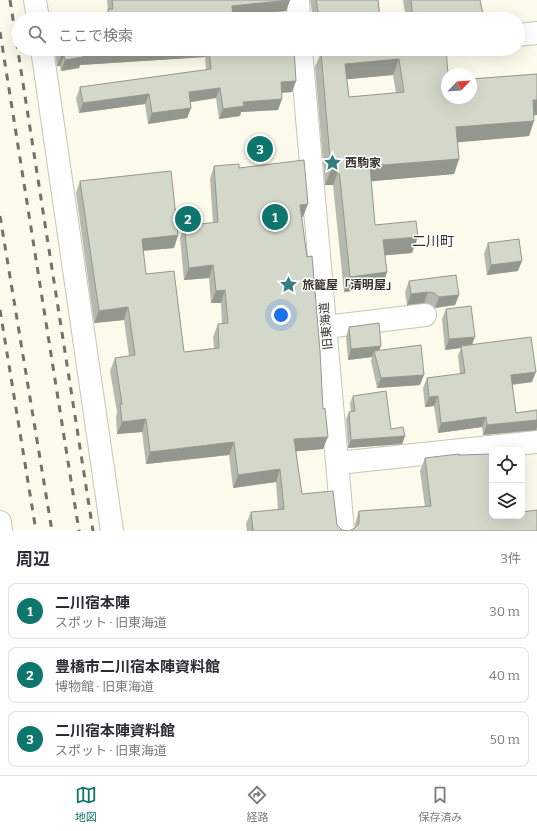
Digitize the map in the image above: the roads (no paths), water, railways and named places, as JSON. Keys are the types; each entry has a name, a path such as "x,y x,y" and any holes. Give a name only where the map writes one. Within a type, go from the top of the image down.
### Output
{"street":[{"path":"35,0 37,12"},
{"path":"298,0 299,12"},
{"path":"525,34 537,33"},
{"path":"43,56 112,531"},
{"name":"旧東海道","path":"302,56 343,531"},
{"path":"326,327 425,315"},
{"path":"338,463 537,442"},
{"path":"0,522 1,531"}],"railway":[{"path":"10,0 12,13"},
{"path":"0,32 79,531"},
{"path":"19,56 93,531"},
{"path":"0,216 52,531"},
{"path":"0,310 36,531"}],"place":[{"name":"二川宿本陣資料館","path":"260,149"},
{"name":"西駒家","path":"332,163"},
{"name":"二川宿本陣","path":"275,217"},
{"name":"豊橋市二川宿本陣資料館","path":"188,219"},
{"name":"旅籠屋「清明屋」","path":"289,285"}],"district":[{"name":"二川町","path":"433,241"}]}
